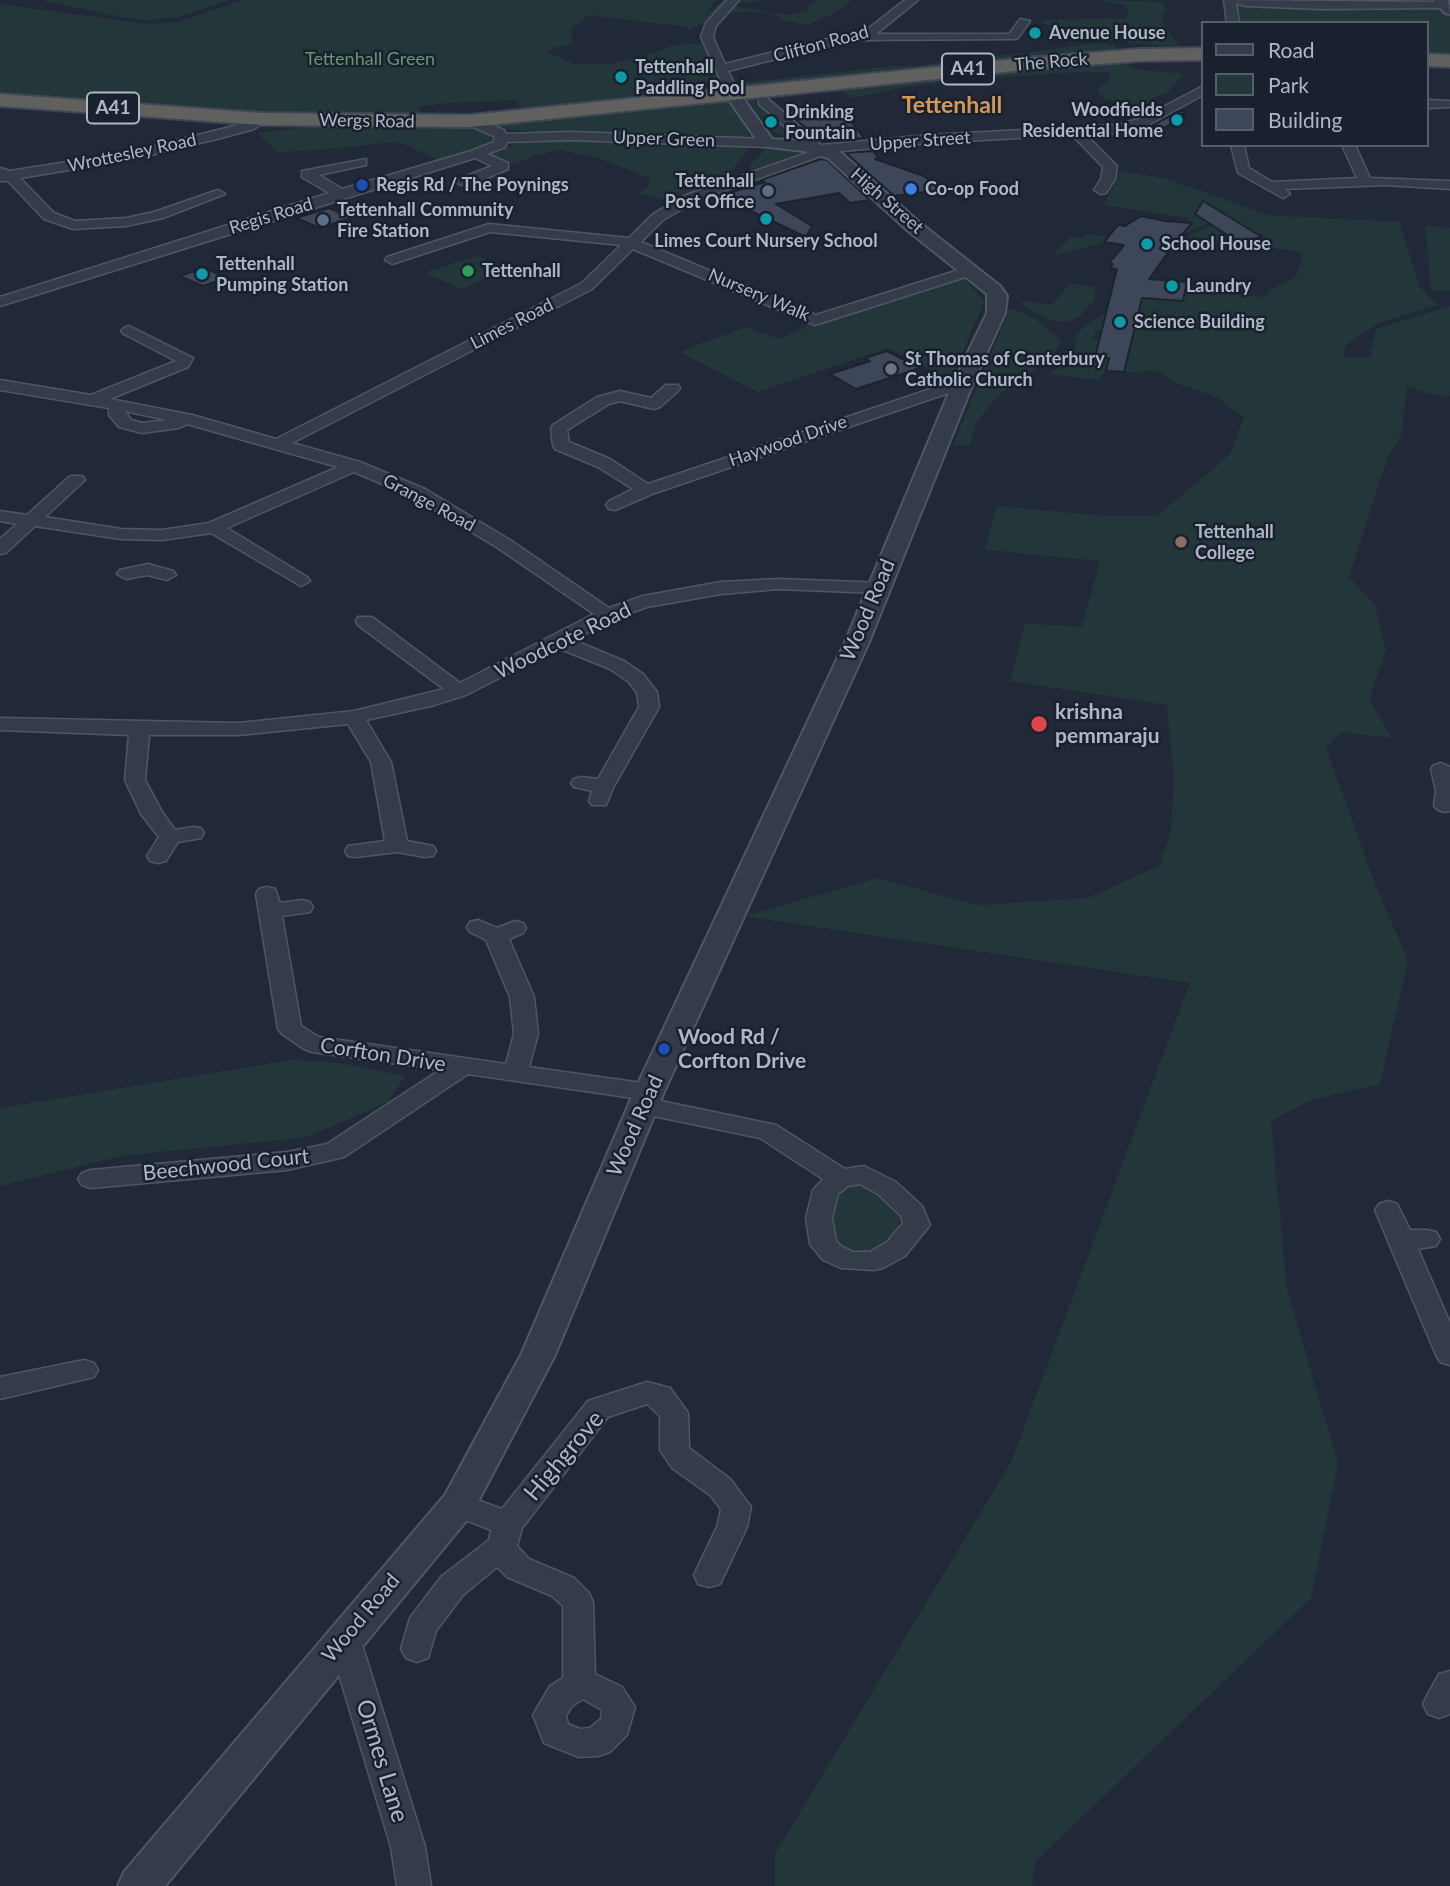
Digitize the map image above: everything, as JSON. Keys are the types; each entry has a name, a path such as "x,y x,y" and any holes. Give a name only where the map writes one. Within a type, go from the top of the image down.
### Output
{"highway":[{"name":"The Rock","path":"733,94 1024,64 1139,55 1202,54"},
{"path":"1429,60 1450,61"},
{"name":"Wergs Road","path":"0,100 262,119 373,122 470,121 733,94"}],"street":[{"path":"733,0 710,25 707,37 758,153 822,150"},
{"name":"Clifton Road","path":"720,69 851,37 884,25 912,0"},
{"path":"1230,0 1233,21"},
{"path":"1238,0 1245,3 1322,6 1445,5"},
{"path":"851,37 1005,37 1014,36 1024,21"},
{"name":"Upper Street","path":"822,150 1021,134 1118,130 1139,124 1202,91"},
{"path":"763,101 822,150"},
{"path":"1429,104 1448,104"},
{"name":"Wrottesley Road","path":"3,175 140,153 250,126 262,119"},
{"path":"470,121 499,133 502,138"},
{"path":"1077,133 1110,166 1108,179 1101,190"},
{"name":"Upper Green","path":"502,138 555,135 758,153"},
{"name":"Regis Road","path":"0,302 340,194 476,154 500,144 502,138"},
{"path":"1237,147 1243,170 1289,198"},
{"path":"1350,147 1365,181"},
{"name":"Limes Road","path":"276,444 587,286 629,242 658,217 691,198 822,150"},
{"name":"High Street","path":"822,150 834,155 913,226 994,290"},
{"name":"Limes Road","path":"733,181 758,153"},
{"path":"461,181 503,166 476,154"},
{"path":"340,194 307,174 360,162"},
{"path":"3,175 49,216 90,230 158,215 212,196 184,187"},
{"path":"1270,186 1365,181 1450,185"},
{"name":"Nursery Walk","path":"392,261 489,228 629,242 816,320 970,271"},
{"name":"Wood Road","path":"139,1886 458,1505 538,1355 646,1099 857,642 963,383 996,313 998,296 994,290"},
{"path":"93,400 182,363 185,358 147,339 125,339"},
{"name":"Haywood Drive","path":"615,505 646,490 963,383"},
{"name":"Grange Road","path":"0,385 192,420 354,466 419,493 504,544 607,615"},
{"path":"646,490 604,463 561,445 559,428 578,407 613,396 654,404 672,388"},
{"path":"0,516 99,532 162,536 214,527 354,466"},
{"path":"0,550 76,480"},
{"path":"214,527 301,581"},
{"path":"148,569 162,536"},
{"path":"126,574 148,569 167,575"},
{"name":"Woodcote Road","path":"0,724 239,729 354,717 424,702 458,691 607,615 643,603 722,588 778,584 878,587"},
{"path":"365,621 458,691"},
{"path":"556,640 617,666 636,678 647,692 649,707 602,794 581,783"},
{"path":"354,717 381,762 397,846"},
{"path":"140,729 134,768 135,780 152,814 170,837"},
{"path":"1441,769 1447,796"},
{"path":"158,856 170,837 193,833"},
{"path":"356,851 397,846 425,851"},
{"name":"Corfton Drive","path":"302,907 268,902 290,1029 312,1044 462,1067 516,1072 646,1099 767,1131 841,1178"},
{"path":"497,930 522,997 526,1034 516,1072"},
{"name":"Beechwood Court","path":"91,1179 287,1161 335,1151 462,1067"},
{"path":"1388,1210 1414,1239 1450,1355"},
{"path":"0,1388 84,1370"},
{"name":"Highgrove","path":"417,1648 421,1627 452,1586 505,1535 598,1409 647,1394 660,1396 674,1413 675,1450 682,1460 720,1487 736,1507 732,1527 709,1575"},
{"path":"458,1505 505,1535 508,1558 518,1568 563,1587 578,1602 579,1685"},
{"name":"Ormes Lane","path":"344,1638 408,1847 414,1886"}],"green space":[{"path":"42,0 230,0 179,17 146,20"},
{"name":"Tettenhall Green","path":"242,0 716,0 706,14 724,0 763,0 733,6 787,15 808,11 809,4 820,0 852,0 832,15 806,25 782,20 773,13 726,12 716,18 722,24 705,22 688,31 688,27 588,15 569,32 573,36 571,44 556,48 554,46 548,52 574,64 610,64 654,53 673,45 708,43 728,93 528,113 515,100 446,103 419,107 421,119 319,118 0,97 0,4 146,24 175,23"},
{"path":"1095,0 1163,2 1165,10 1161,22 1180,47 1101,40 1105,32 1043,24 1042,20 1124,18 1130,13 1124,5"},
{"path":"1234,3 1440,5 1450,15 1450,57 1429,56 1429,21 1238,21"},
{"path":"1094,43 1115,44 1116,51 1069,53 741,90 738,83 893,66 920,66 953,59 1026,53"},
{"path":"1120,60 1138,70 1184,73 1168,92 1151,99 1156,105 1150,113 1135,121 1122,118 1134,104 1106,100 1100,96 1097,89 1110,81 1109,72 963,80 906,87 853,98 835,89"},
{"path":"747,99 753,99 804,141 784,137 769,129"},
{"path":"719,100 728,103 738,113 749,137 739,139 545,132 507,130 495,125 501,122"},
{"path":"315,126 451,126 473,129 490,136 492,143 440,161 400,142 279,153 257,133"},
{"path":"544,138 744,145 749,148 729,174 674,203 639,193 648,186 651,179 599,158 560,150 535,155 514,165 486,155 525,141"},
{"path":"768,147 801,150 802,153 750,172 750,165"},
{"path":"1120,171 1164,178 1268,215 1399,222 1420,287 1437,305 1379,323 1346,345 1344,357 1372,357 1376,329 1450,306 1450,396 1432,395 1407,386 1401,436 1387,459 1349,577 1375,605 1386,650 1369,700 1392,738 1341,732 1326,748 1377,889 1408,960 1380,1084 1311,1100 1271,1121 1287,1290 1338,1463 1311,1598 1035,1862 1032,1886 775,1886 775,1854 1011,1462 1190,983 744,916 878,878 976,905 1089,898 1160,865 1171,829 1174,780 1167,705 1010,681 1025,623 1082,627 1100,561 985,550 996,506 1107,516 1157,516 1230,454 1244,418 1218,398 1174,382 1157,371 1124,372 1142,297 1187,291 1266,297 1267,292 1295,277 1303,256 1297,251 1187,239 1189,235 1216,223 1211,222 1181,235 1176,234 1189,218 1104,205","holes":["1234,220 1265,236 1238,241 1219,223"]},
{"path":"1425,226 1450,228 1450,291 1431,290"},
{"path":"1087,234 1108,237 1104,242 1058,255 1053,254 1071,237 1083,239"},
{"name":"Tettenhall","path":"475,256 509,268 462,289 425,273"},
{"path":"961,275 984,301 951,380 888,348 758,392 680,352 745,327 779,339 809,325 817,326"},
{"path":"1070,283 1094,287 1096,293 1094,301 1080,316 1070,321 1059,322 1045,318 1027,308 1021,301 1052,305"},
{"path":"1010,308 1034,318 1062,341 1052,357 998,396 977,421 970,445 953,445"},
{"path":"1106,313 1101,331 1096,330 1093,339 1099,340 1109,358 1106,371 1098,380 1050,374 1074,358 1076,335 1083,327"},
{"path":"291,1060 334,1062 405,1076 388,1102 307,1137 121,1156 0,1186 0,1108"},
{"path":"857,1181 889,1197 901,1212 898,1227 885,1244 867,1253 845,1249 829,1233 829,1217 839,1188"}],"building":[{"path":"1149,104 1159,106 1124,120 1115,118"},
{"path":"818,107 821,111 832,110 844,119 849,119 864,138 822,142 786,111"},
{"path":"1180,111 1186,112 1181,115 1186,116 1162,129 1151,126"},
{"path":"873,151 879,159 875,159 924,176 941,190 894,196 846,153"},
{"path":"821,159 827,160 870,200 850,203 839,193 776,204 812,226 806,237 719,196 765,182 761,180"},
{"path":"1203,201 1262,237 1238,242 1195,214"},
{"name":"Tettenhall Community Fire Station","path":"329,208 352,218 319,228 296,218"},
{"path":"1141,216 1192,223 1149,279 1187,282 1183,301 1142,298 1124,372 1106,371 1109,358 1095,357 1117,269 1110,268 1113,264 1109,263 1124,245 1104,242 1118,225 1125,226"},
{"path":"205,268 227,278 203,286 179,276"},
{"name":"St Thomas of Canterbury Catholic Church","path":"887,351 920,368 856,389 830,374 870,361 865,358"}],"place":[{"name":"Avenue House","path":"1035,33"},
{"name":"Tettenhall Paddling Pool","path":"621,77"},
{"name":"Woodfields Residential Home","path":"1177,120"},
{"name":"Drinking Fountain","path":"771,122"},
{"name":"Regis Rd / The Poynings","path":"362,185"},
{"name":"Co-op Food","path":"911,189"},
{"name":"Tettenhall Post Office","path":"768,191"},
{"name":"Limes Court Nursery School","path":"766,219"},
{"name":"Tettenhall Community Fire Station","path":"323,220"},
{"name":"School House","path":"1147,244"},
{"name":"Tettenhall","path":"468,271"},
{"name":"Tettenhall Pumping Station","path":"202,274"},
{"name":"Laundry","path":"1172,286"},
{"name":"Science Building","path":"1120,322"},
{"name":"St Thomas of Canterbury Catholic Church","path":"891,369"},
{"name":"Tettenhall College","path":"1181,542"},
{"name":"krishna pemmaraju","path":"1039,724"},
{"name":"Wood Rd / Corfton Drive","path":"664,1049"}],"district":[{"name":"Tettenhall","path":"952,106"}]}
